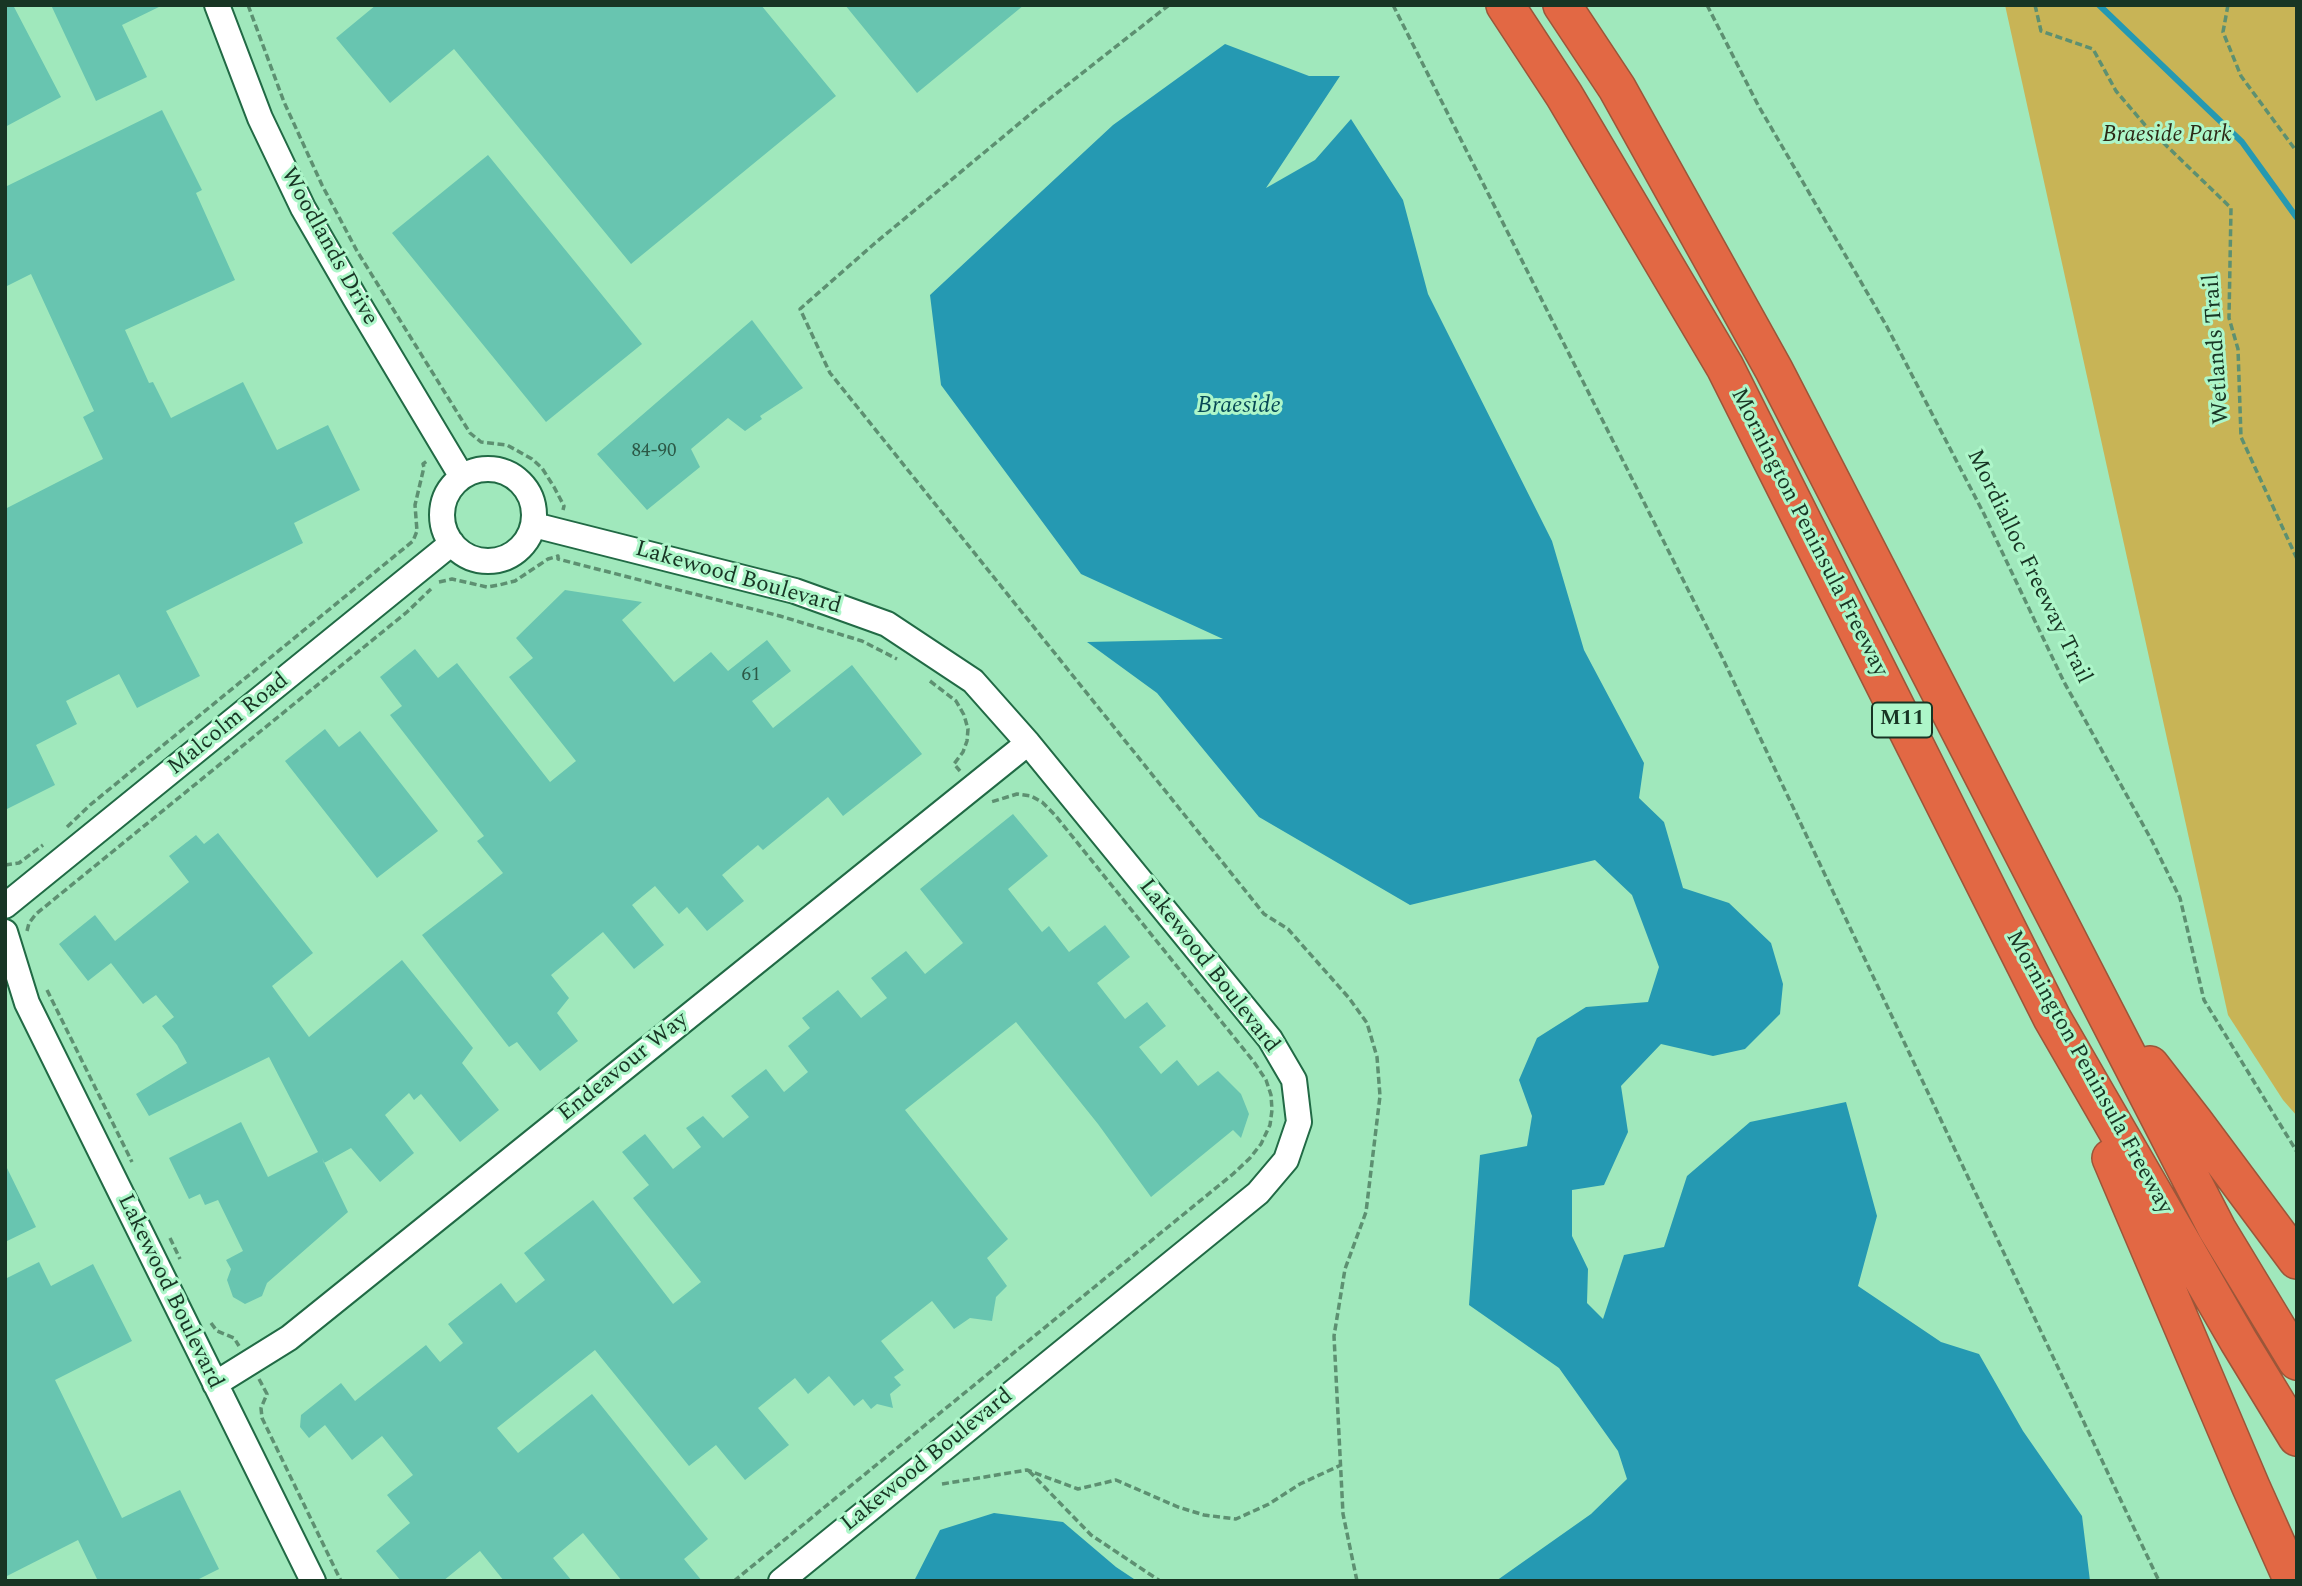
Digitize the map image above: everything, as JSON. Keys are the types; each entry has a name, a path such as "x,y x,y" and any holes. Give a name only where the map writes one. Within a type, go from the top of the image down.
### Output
{"highway":[{"name":"Mornington Peninsula Freeway","path":"1505,5 1564,95 1725,367 2052,1018 2297,1437"},
{"name":"Mornington Peninsula Freeway","path":"1562,5 1616,88 1773,370 2217,1229 2297,1361"},
{"path":"2095,995 2196,1123 2297,1260"},
{"path":"2052,1018 2293,1581"}],"street":[{"name":"Woodlands Drive","path":"217,5 260,118 303,208 462,477"},
{"path":"483,468 499,469 523,484 530,495 534,525 521,548 509,557 481,561 468,557 452,543 442,524 442,510 445,497 462,477 483,468"},
{"name":"Lakewood Boulevard","path":"534,525 559,544 795,591 887,624 973,681 1028,743 1270,1039 1294,1080 1299,1122 1286,1160 1258,1193 781,1581"},
{"name":"Malcolm Road","path":"5,906 452,543"},
{"name":"Endeavour Way","path":"215,1384 300,1329 1028,743"},
{"name":"Lakewood Boulevard","path":"15,934 27,1003"},
{"name":"Lakewood Boulevard","path":"5,977 27,1003 313,1581"}],"path":[{"path":"248,5 284,102 322,184 357,251 470,433 481,442 507,445 522,452 542,468 564,506 558,559 725,600 823,629 862,641 905,663"},
{"path":"1168,5 1039,107 800,309 830,373 1264,914 1288,929 1349,998 1367,1023 1377,1056 1380,1096 1366,1212 1345,1269 1334,1336 1343,1514 1357,1581"},
{"path":"1393,5 1722,657 2159,1581"},
{"name":"Mordialloc Freeway Trail","path":"1707,5 1758,105 1886,325 1984,514 2064,682 2152,841 2180,898 2204,1000 2297,1152"},
{"name":"Wetlands Trail","path":"2035,5 2041,30 2093,49 2116,91 2137,116 2231,208 2229,318 2238,349 2241,437 2297,559"},
{"path":"2228,5 2223,32 2241,76 2297,152"},
{"path":"66,830 69,823 90,805 413,541 418,531 415,505 423,464 470,433"},
{"path":"15,934 36,914 407,612 438,582 452,579 487,587 515,581 548,559 559,544"},
{"path":"734,1581 1233,1174 1261,1144 1270,1125 1271,1095 1266,1080 1254,1062 1055,815 1042,802 1031,796 1003,796 988,803 954,764 967,741 968,729 964,715 956,701 922,675"},
{"path":"5,865 19,863 47,842"},
{"path":"46,986 135,1167"},
{"path":"166,1230 181,1262"},
{"path":"211,1323 217,1331 234,1338 267,1394 261,1408 262,1418 341,1581"},
{"path":"942,1484 1027,1470 1078,1489 1116,1480 1178,1507 1204,1515 1236,1519 1341,1465"},
{"path":"1027,1470 1091,1535 1160,1581"}],"green space":[{"name":"Braeside Park","path":"2005,5 2297,5 2297,1116 2283,1100 2228,1015"}],"water":[{"name":"Braeside","path":"1225,44 1309,76 1340,76 1266,188 1315,160 1351,119 1403,200 1428,294 1552,541 1584,650 1644,763 1639,798 1664,822 1683,888 1729,903 1771,943 1783,984 1780,1014 1745,1049 1713,1056 1661,1044 1621,1086 1628,1132 1604,1185 1572,1190 1572,1236 1588,1269 1587,1303 1603,1319 1624,1255 1664,1247 1687,1176 1750,1122 1846,1102 1877,1216 1858,1286 1941,1342 1979,1354 2023,1431 2082,1516 2090,1581 1496,1581 1591,1514 1627,1479 1618,1451 1559,1368 1469,1305 1480,1155 1527,1146 1532,1116 1519,1080 1537,1038 1586,1007 1648,1002 1659,967 1632,895 1595,860 1410,905 1259,817 1157,693 1087,642 1223,639 1081,574 941,385 930,295 1113,125"},
{"path":"994,1513 1063,1522 1116,1567 1137,1581 914,1581 940,1530"}],"building":[{"path":"5,5 13,5 61,97 5,127"},
{"path":"51,5 163,5 122,25 147,77 96,101"},
{"path":"376,5 761,5 836,96 631,264 454,49 390,103 336,38"},
{"path":"845,5 1024,5 917,93"},
{"path":"162,110 202,190 196,193 235,280 125,330 149,383 153,382 171,418 243,382 277,450 328,425 360,490 294,523 303,543 166,611 200,676 137,708 119,674 66,701 77,724 36,745 55,785 5,810 5,509 103,459 83,417 94,411 31,274 5,287 5,187"},
{"path":"488,155 642,344 546,422 392,233"},
{"path":"752,320 803,388 760,416 762,419 745,431 728,418 691,449 700,467 647,510 597,454"},
{"path":"565,590 642,602 622,620 674,682 711,652 728,671 767,640 791,671 752,701 773,728 852,665 922,754 843,816 828,797 763,850 758,845 722,875 744,901 707,931 687,907 679,914 655,886 632,905 664,945 634,969 603,932 551,975 569,998 557,1013 578,1041 540,1071 517,1042 509,1047 422,935 503,873 477,841 484,836 390,715 402,706 380,677 415,649 438,678 457,663 550,782 576,761 509,677 533,658 516,638"},
{"path":"325,729 339,747 360,731 438,831 377,878 285,761"},
{"path":"1013,814 1048,856 1008,889 1042,932 1049,926 1069,952 1105,925 1130,957 1097,983 1125,1019 1147,1002 1166,1026 1139,1047 1161,1074 1177,1060 1198,1086 1218,1071 1241,1094 1249,1114 1241,1138 1233,1130 1151,1197 1098,1124 1016,1022 905,1110 1008,1239 987,1258 1007,1286 996,1297 992,1321 970,1318 954,1329 932,1301 881,1341 904,1370 894,1377 901,1385 890,1394 893,1408 877,1404 871,1409 863,1399 854,1406 829,1376 808,1394 795,1378 758,1408 789,1445 745,1480 716,1445 689,1466 595,1350 497,1428 518,1453 592,1394 708,1539 684,1559 702,1581 622,1581 583,1533 553,1558 572,1581 504,1581 480,1551 443,1581 401,1581 376,1551 410,1523 387,1495 413,1475 382,1436 352,1460 325,1425 309,1438 300,1427 301,1415 341,1383 355,1401 426,1345 440,1362 463,1343 448,1324 501,1283 516,1303 545,1280 524,1253 593,1200 673,1304 701,1282 633,1198 649,1185 622,1152 645,1134 673,1169 701,1147 686,1128 703,1116 723,1138 749,1117 731,1096 766,1069 784,1092 808,1072 788,1046 810,1028 802,1018 838,990 861,1018 887,998 871,978 906,951 925,974 963,943 920,889"},
{"path":"218,833 313,953 272,986 309,1037 402,960 473,1048 462,1063 499,1110 460,1142 421,1094 414,1100 409,1093 385,1115 414,1153 380,1182 351,1148 324,1163 348,1212 267,1283 262,1296 245,1304 233,1297 227,1280 231,1269 226,1260 243,1251 218,1200 205,1205 200,1194 189,1199 169,1158 241,1122 268,1177 318,1152 269,1057 149,1116 136,1094 187,1063 162,1026 174,1017 156,995 143,1004 111,963 88,981 59,944 95,915 115,941 189,882 169,856 196,835 204,844"},
{"path":"5,1164 36,1227 5,1242"},
{"path":"39,1262 51,1286 93,1264 132,1341 55,1380 122,1518 180,1490 219,1569 195,1581 98,1581 78,1540 5,1577 5,1279"}],"waterway":[{"path":"2099,5 2242,142 2297,218"}]}
